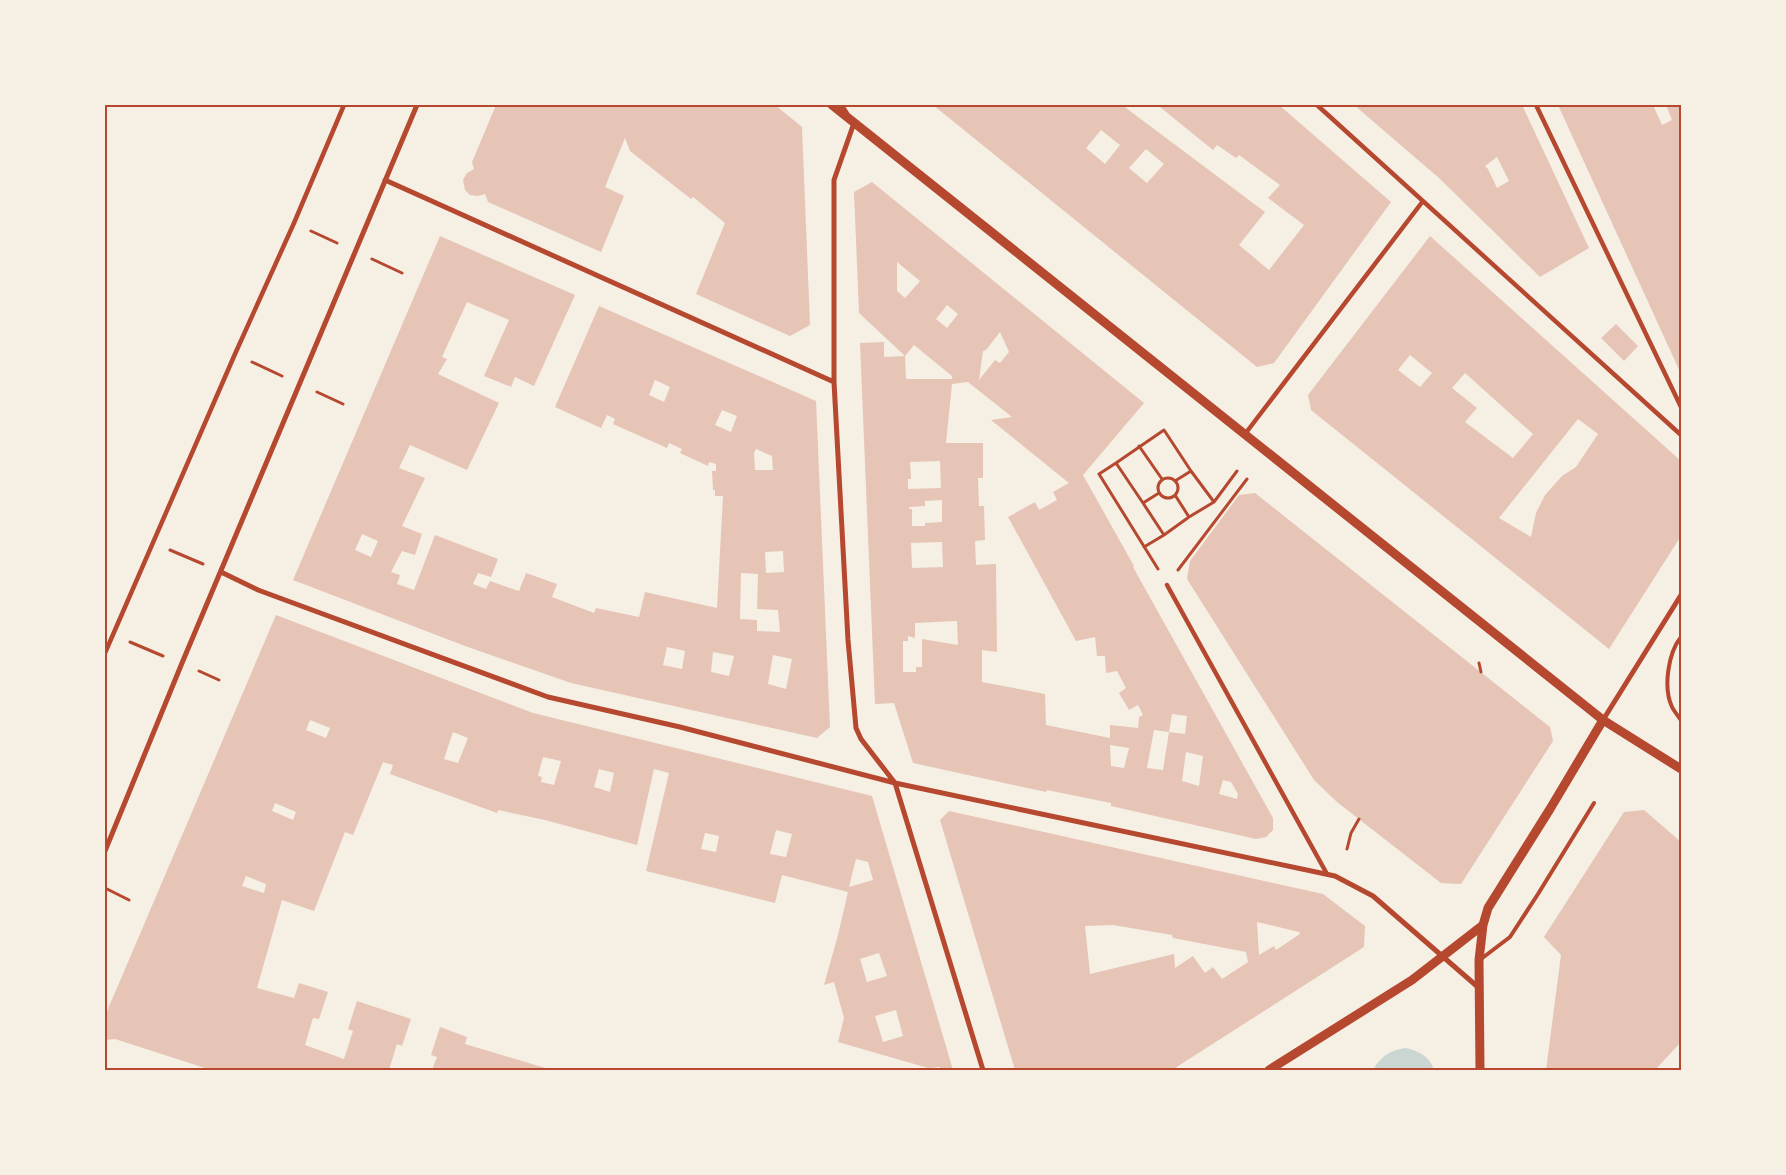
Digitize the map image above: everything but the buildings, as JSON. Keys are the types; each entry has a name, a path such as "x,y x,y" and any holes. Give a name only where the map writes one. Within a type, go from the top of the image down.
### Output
{"street":[{"path":"105,653 344,105"},
{"path":"105,851 417,105"},
{"path":"832,105 1603,720 1681,768"},
{"path":"1317,105 1681,436"},
{"path":"1536,105 1681,407"},
{"path":"854,123 834,180 834,382 848,640 856,728 861,739 896,783 983,1070"},
{"path":"385,180 834,382"},
{"path":"1245,434 1423,201"},
{"path":"221,572 258,590 548,697 680,727 896,783 1335,876 1373,896 1479,988"},
{"path":"1167,585 1327,874"},
{"path":"1480,1070 1479,960 1483,925 1488,908 1681,595"},
{"path":"1269,1070 1405,984 1483,925"}],"lane":[{"path":"842,105 854,123"},
{"path":"1681,637 1670,659 1667,684 1672,706 1681,720"},
{"path":"1479,960 1510,936 1594,803"}],"path":[{"path":"1214,502 1164,430 1099,474 1167,585 1247,479"},
{"path":"1139,446 1162,479"},
{"path":"1116,463 1164,535"},
{"path":"1144,547 1214,502 1237,470"},
{"path":"1176,481 1191,471"},
{"path":"1175,496 1166,498 1159,493 1158,485 1162,479 1169,478 1176,481"},
{"path":"1175,496 1178,488 1176,481"},
{"path":"1143,503 1159,493"},
{"path":"1175,496 1190,517"},
{"path":"153,543 221,572"},
{"path":"1479,663 1481,672"},
{"path":"1347,849 1351,833 1359,819"},
{"path":"105,888 129,900"}],"shaded area":[{"path":"1406,1048 1423,1055 1430,1062 1434,1070 1373,1070 1386,1054"}]}
